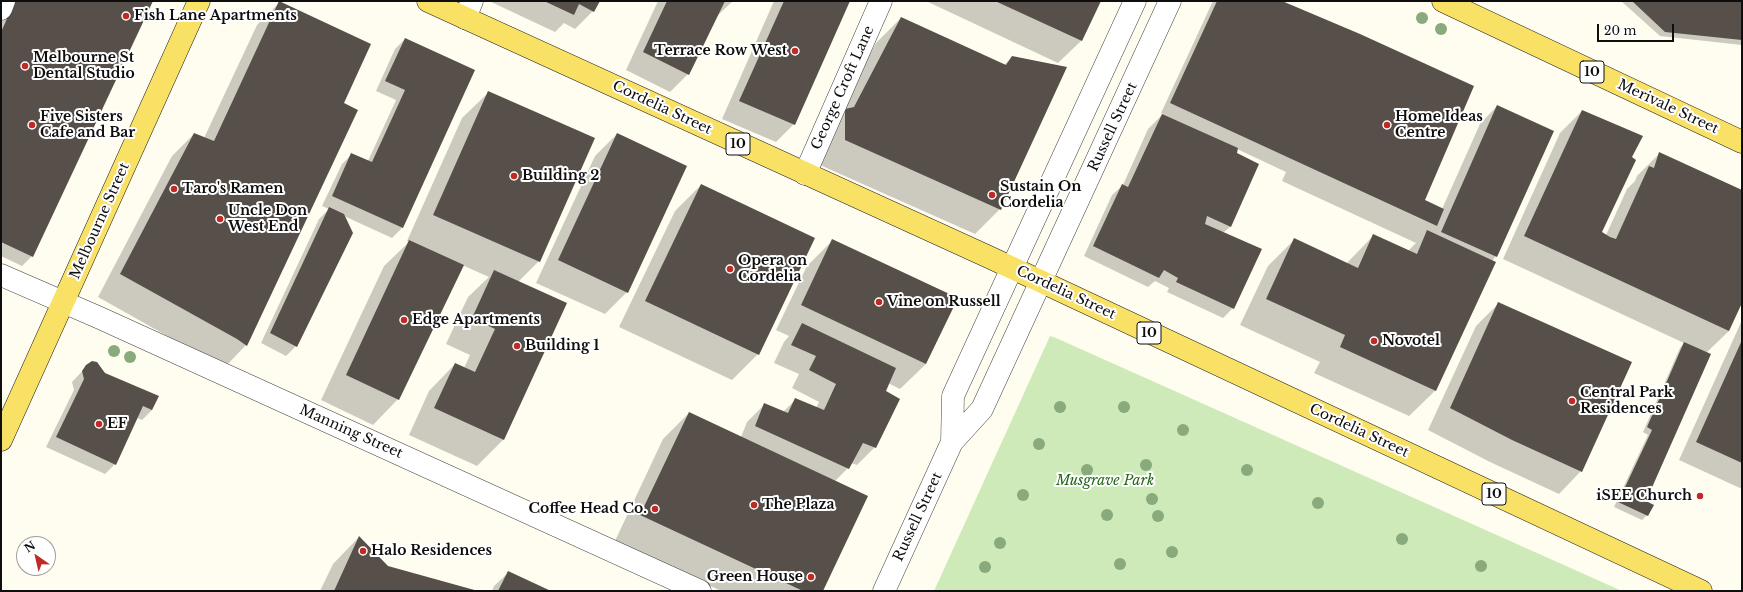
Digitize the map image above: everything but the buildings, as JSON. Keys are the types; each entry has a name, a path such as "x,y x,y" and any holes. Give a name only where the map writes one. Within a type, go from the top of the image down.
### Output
{"main road":[{"name":"Melbourne Street","path":"1,440 199,1"},
{"name":"Cordelia Street","path":"428,1 468,9 805,174 1013,268 1701,591"},
{"name":"Merivale Street","path":"1443,1 1739,139"}],"street":[{"path":"1,9 4,1"},
{"name":"George Croft Lane","path":"805,174 881,1"},
{"name":"Russell Street","path":"952,442 953,396 1135,1"},
{"name":"Russell Street","path":"884,591 952,442 982,409 1170,1"},
{"name":"Manning Street","path":"1,275 700,591"}],"green space":[{"name":"Musgrave Park","path":"1050,336 1056,338 1622,591 934,591"}],"place":[{"name":"Fish Lane Apartments","path":"126,16"},
{"name":"Terrace Row West","path":"795,51"},
{"name":"Melbourne St Dental Studio","path":"25,66"},
{"name":"Five Sisters Cafe and Bar","path":"32,125"},
{"name":"Home Ideas Centre","path":"1387,125"},
{"name":"Building 2","path":"514,176"},
{"name":"Taro's Ramen","path":"174,189"},
{"name":"Sustain On Cordelia","path":"992,195"},
{"name":"Uncle Don West End","path":"220,219"},
{"name":"Opera on Cordelia","path":"730,269"},
{"name":"Vine on Russell","path":"879,302"},
{"name":"Edge Apartments","path":"404,320"},
{"name":"Novotel","path":"1374,341"},
{"name":"Building 1","path":"517,346"},
{"name":"Central Park Residences","path":"1572,401"},
{"name":"EF","path":"99,424"},
{"name":"iSEE Church","path":"1700,496"},
{"name":"The Plaza","path":"754,505"},
{"name":"Coffee Head Co.","path":"655,509"},
{"name":"Halo Residences","path":"363,551"},
{"name":"Green House","path":"811,577"}]}
